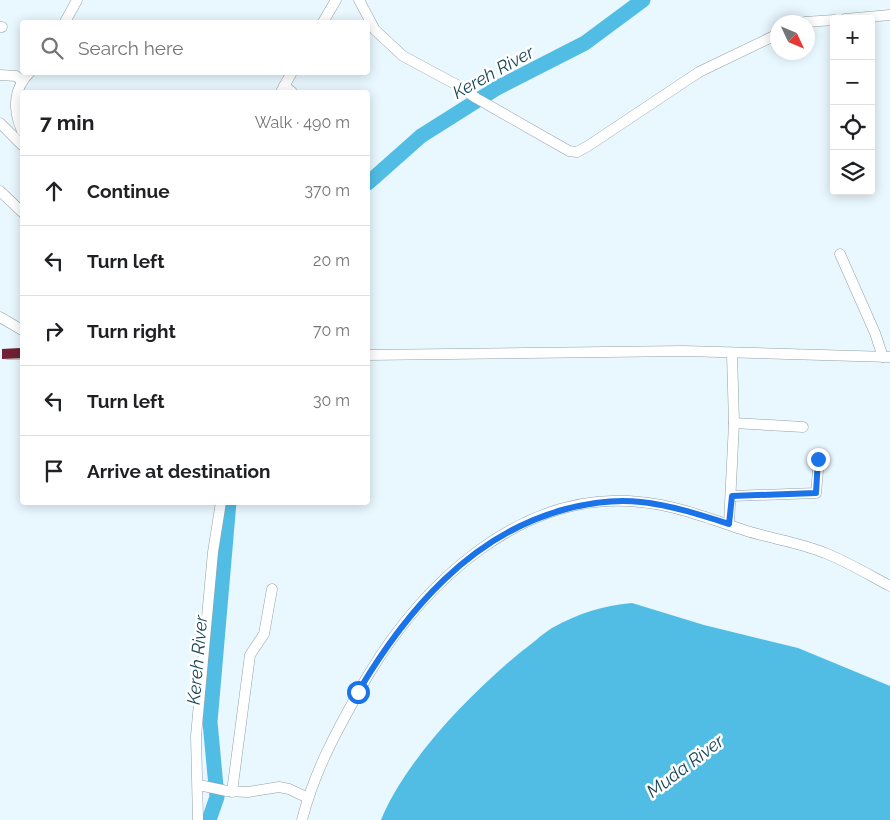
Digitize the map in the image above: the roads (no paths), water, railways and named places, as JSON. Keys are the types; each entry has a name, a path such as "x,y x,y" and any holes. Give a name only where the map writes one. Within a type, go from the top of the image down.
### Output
{"street":[{"path":"324,20 336,0"},
{"path":"359,0 369,20"},
{"path":"66,20 75,1"},
{"path":"875,16 890,15"},
{"path":"815,21 830,20"},
{"path":"370,21 393,49 415,64 457,85 564,149 577,152 699,72 770,38"},
{"path":"0,75 16,76 22,81"},
{"path":"20,125 15,110 22,81 27,75"},
{"path":"285,90 291,75"},
{"path":"0,123 20,143"},
{"path":"0,191 20,210"},
{"path":"370,355 592,352 886,357 840,254"},
{"path":"0,317 20,329"},
{"path":"729,524 732,496 734,424 732,354"},
{"path":"734,424 803,426"},
{"path":"732,496 816,493 818,459"},
{"path":"302,820 308,798 327,749 393,637 427,597 491,541 544,515 578,506 624,501 642,502 729,524 826,553 890,586"},
{"path":"198,820 208,787 196,736 213,552 221,505"},
{"path":"232,792 250,655 264,634 272,589"},
{"path":"208,787 232,792 254,792 276,787 290,789 308,798"}],"water":[{"name":"Muda River","path":"632,603 704,625 798,648 890,686 890,820 381,820 406,774 423,751 442,728 502,668 544,633 562,623 591,611"}],"waterway":[{"name":"Kereh River","path":"370,181 421,136 497,88 585,43 643,0"},
{"name":"Kereh River","path":"209,820 217,797 210,722 229,505"}]}
